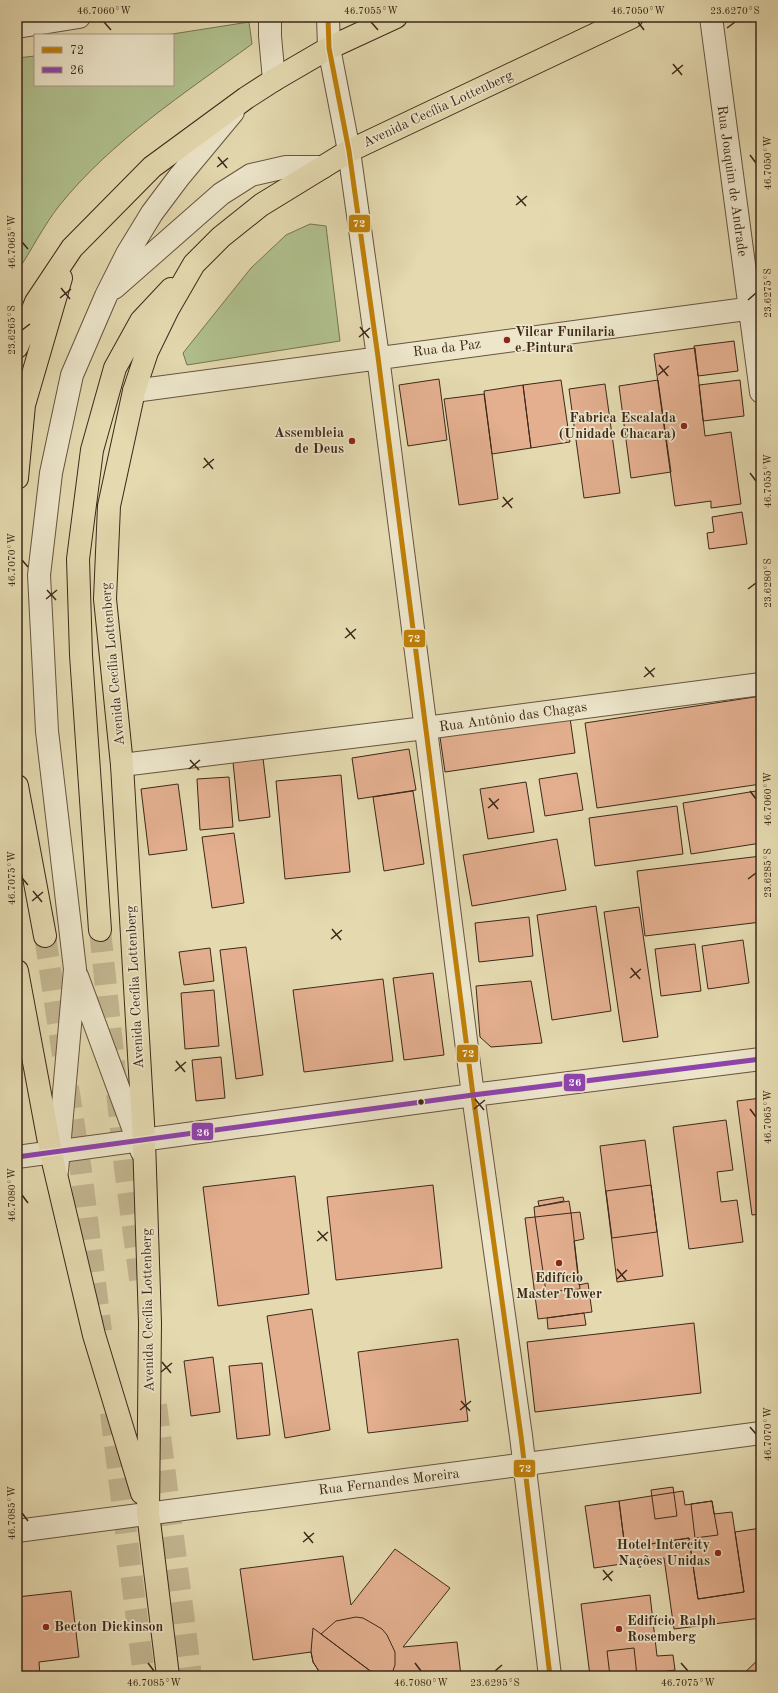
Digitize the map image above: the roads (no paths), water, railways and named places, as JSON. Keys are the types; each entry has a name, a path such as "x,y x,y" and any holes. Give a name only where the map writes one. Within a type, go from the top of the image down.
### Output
{"main road":[{"path":"17,347 36,302 72,248 152,167 246,98 274,80 330,48 396,17"},
{"name":"Avenida Cecília Lottenberg","path":"168,1676 148,1513 150,1323 142,1146 122,765 105,599 109,506 134,391 147,352 168,309 194,264 221,236 261,205 349,151 632,17"},
{"path":"17,478 24,405 56,293 72,248"},
{"path":"100,930 81,655 78,559 92,450 115,368 141,321 194,264"},
{"path":"17,786 45,936"},
{"name":"Avenida Cecília Lottenberg","path":"17,970 55,1153 57,1176 94,1335 148,1513"}],"street":[{"path":"17,27 79,17"},
{"path":"270,17 270,36 274,80"},
{"path":"328,17 330,48 349,151 378,357 473,1095 524,1465 550,1676"},
{"name":"Rua Joaquim de Andrade","path":"711,17 756,308 761,392"},
{"path":"55,1153 75,970 47,731 39,575 51,472 72,375 106,296 127,254 152,213 179,177 246,98"},
{"path":"106,296 221,194 251,175 286,167 323,167"},
{"name":"Rua da Paz","path":"134,391 378,357 756,308"},
{"name":"Rua Antônio das Chagas","path":"122,765 426,728 761,684"},
{"path":"75,970 142,1146"},
{"path":"17,1157 142,1146 473,1095 761,1059"},
{"name":"Rua Fernandes Moreira","path":"17,1531 761,1433"}],"tunnel":[{"path":"100,930 125,1168 141,1286"},
{"path":"45,936 63,1055"},
{"path":"68,1087 81,1171 101,1331"},
{"path":"156,1405 191,1676"},
{"path":"111,1413 144,1676"}],"place":[{"name":"Vilcar Funilaria e Pintura","path":"507,340"},
{"name":"Fabrica Escalada (Unidade Chacara)","path":"684,426"},
{"name":"Assembleia de Deus","path":"352,441"},
{"name":"Edifício Master Tower","path":"559,1263"},
{"name":"Hotel Intercity Nações Unidas","path":"718,1553"},
{"name":"Becton Dickinson","path":"46,1627"},
{"name":"Edifício Ralph Rosemberg","path":"619,1629"}]}
